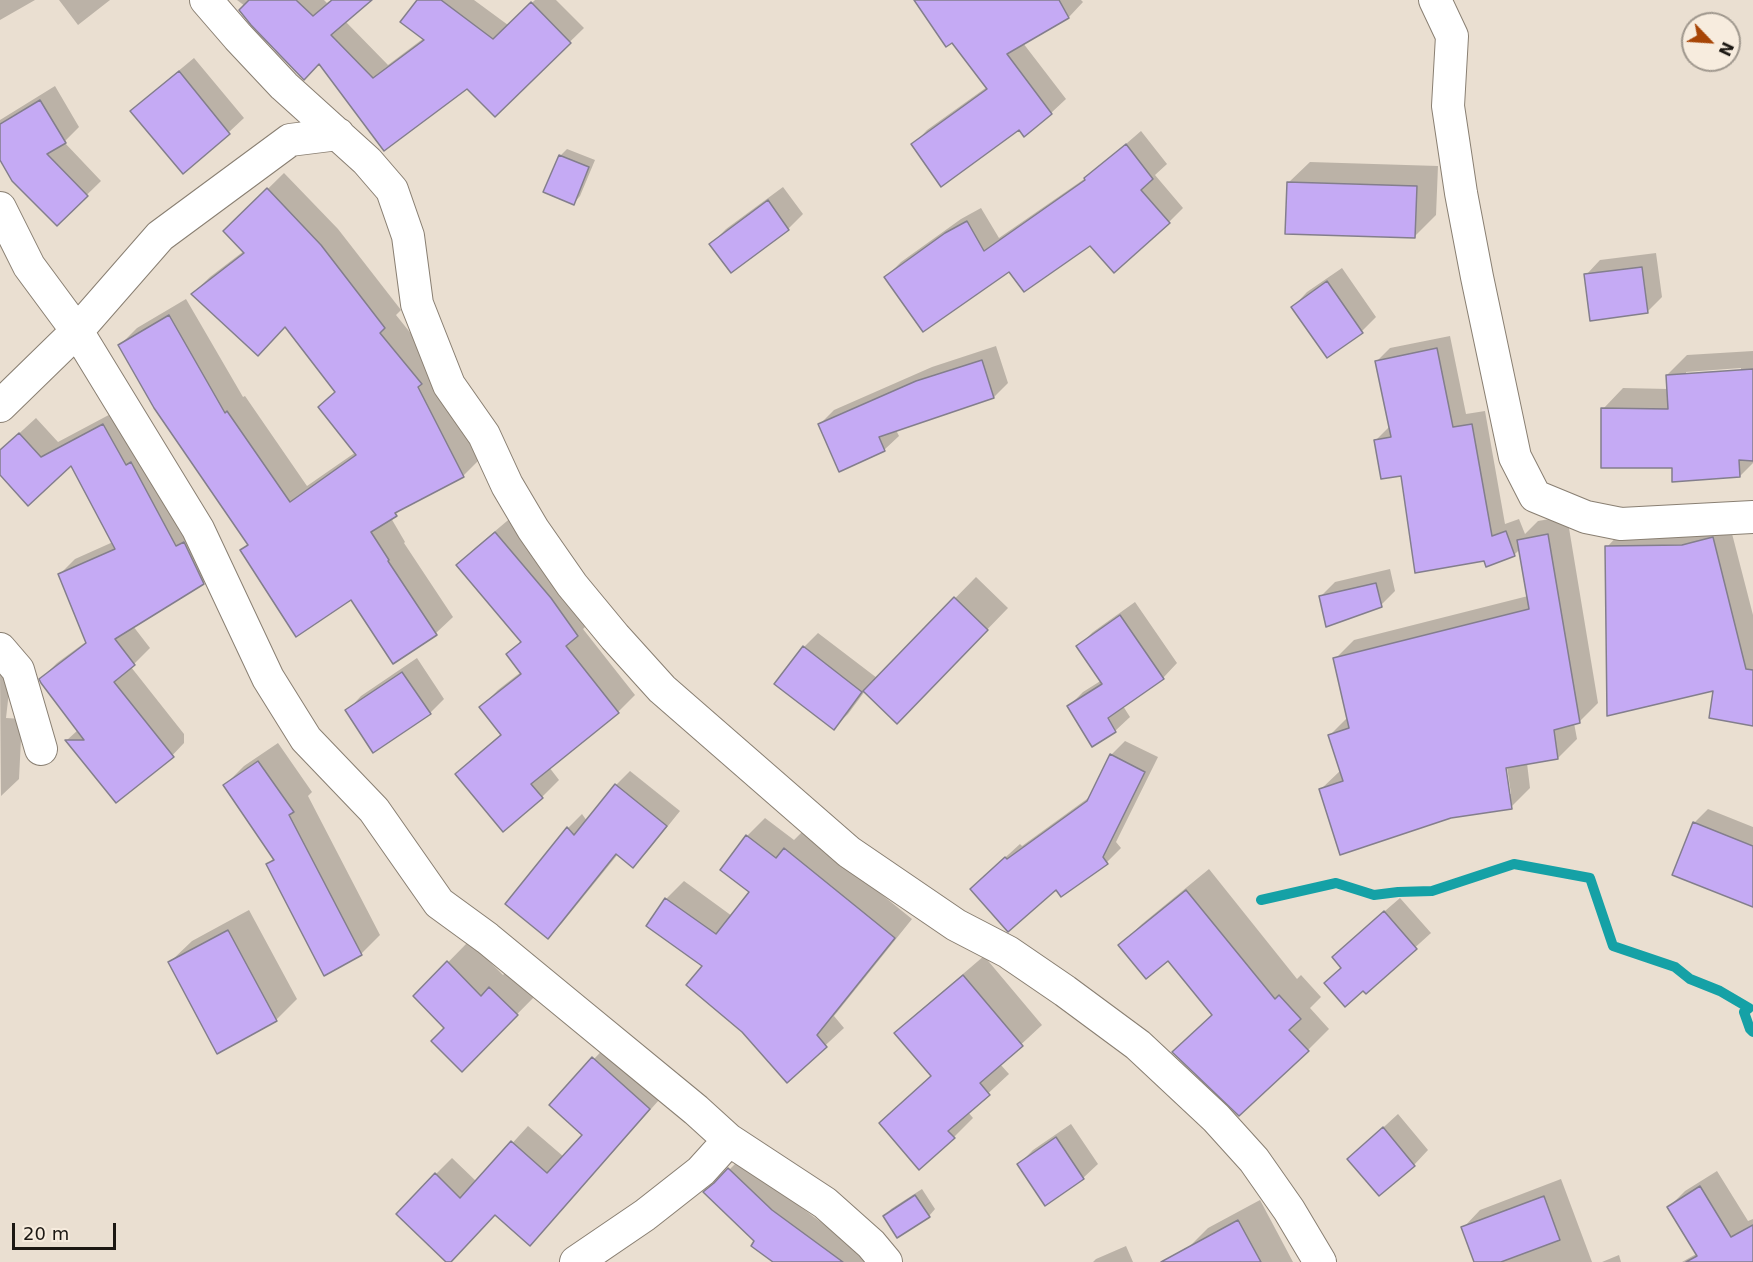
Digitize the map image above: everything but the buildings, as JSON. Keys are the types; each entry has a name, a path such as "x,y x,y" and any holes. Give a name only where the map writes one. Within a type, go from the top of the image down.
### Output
{"street":[{"path":"206,0 284,86 367,161 392,190 408,236 417,304 449,385 484,435 507,485 533,529 572,585 615,637 662,689 849,852 956,925 1008,952 1138,1045 1216,1118 1254,1161 1289,1210 1320,1262"},
{"path":"1435,0 1452,36 1448,106 1476,277 1515,457 1535,496 1586,517 1621,524 1753,517"},
{"path":"0,406 77,332 160,236 290,140 338,134"},
{"path":"0,208 29,266 77,332 198,529 268,678 306,739 374,810 440,903 487,938 696,1110 729,1140 825,1203 871,1244 886,1262"},
{"path":"0,649 18,670 40,749"},
{"path":"576,1262 645,1215 701,1171 729,1140"}],"waterway":[{"path":"1261,900 1336,883 1374,895 1432,891 1514,864 1590,878 1613,946 1675,967 1690,979 1720,991 1749,1008 1744,1012 1753,1032"}]}
